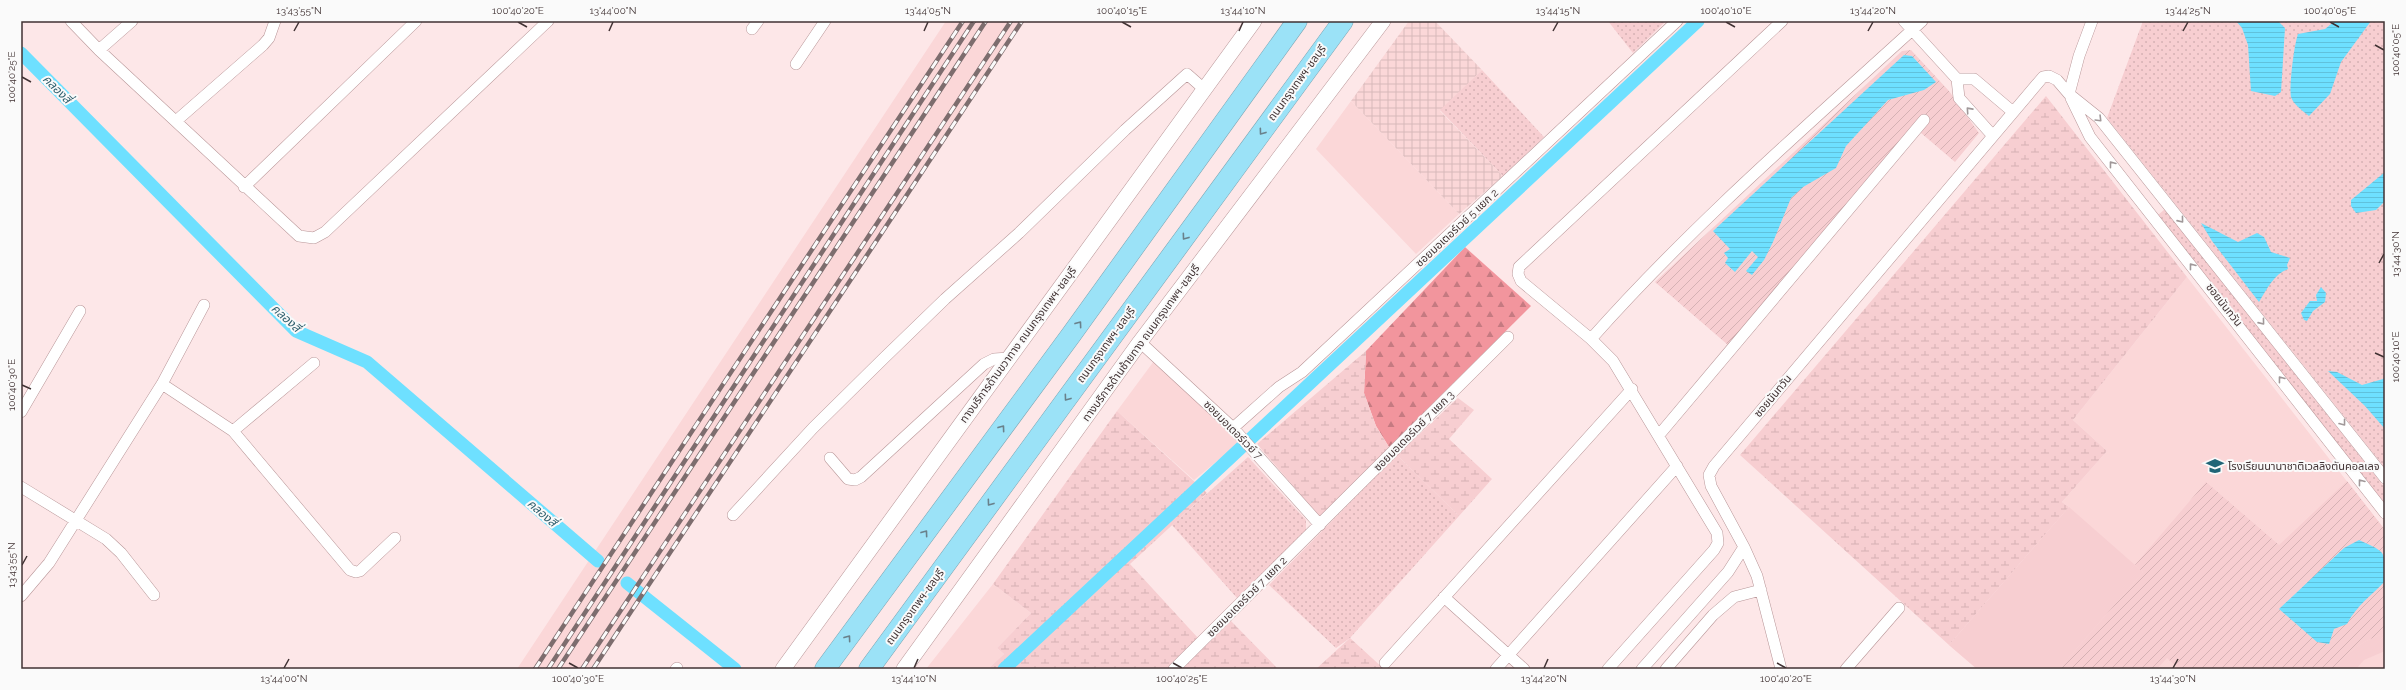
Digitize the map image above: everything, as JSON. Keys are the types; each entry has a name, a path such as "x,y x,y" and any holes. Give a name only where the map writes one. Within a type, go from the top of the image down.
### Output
{"highway":[{"path":"825,669 1071,335 1298,21"},
{"name":"ถนนกรุงเทพฯ-ชลบุรี","path":"869,669 1343,21"}],"main road":[{"name":"ทางบริการด้านขวาทาง ถนนกรุงเทพฯ-ชลบุรี","path":"786,665 1254,21"},
{"name":"ทางบริการด้านซ้ายทาง ถนนกรุงเทพฯ-ชลบุรี","path":"904,669 1140,342 1383,21"}],"street":[{"path":"71,21 99,50 176,121 244,187 299,236 314,238 325,232 548,21"},
{"path":"99,50 132,21"},
{"path":"176,121 269,38 275,21"},
{"path":"244,187 416,21"},
{"path":"796,64 824,21"},
{"name":"ซอยมอเตอร์เวย์ 5 แยก 2","path":"1235,431 1279,386 1302,372 1677,21"},
{"path":"1608,669 1714,550 1718,543 1717,533 1632,389 1613,361 1591,339 1521,281 1518,274 1519,267 1782,21"},
{"path":"1904,21 1957,79 1959,98 1993,136"},
{"path":"1591,339 1640,284 1724,201 1922,21"},
{"path":"2069,94 2079,56 2092,21"},
{"path":"733,515 813,428 883,359 945,299 1020,233 1125,130 1187,74 1204,89"},
{"name":"ซอยนันทวัน","path":"1782,669 1761,590 1744,547 1711,486 1709,475 1714,466 2043,77 2049,76 2057,80 2069,94 2099,118 2385,478"},
{"path":"1957,79 1974,79 2013,112"},
{"name":"ซอยนันทวัน","path":"2069,94 2090,137 2385,513"},
{"path":"1659,435 1924,120"},
{"path":"2131,189 2146,177"},
{"path":"21,596 50,563 76,519 162,384 204,305"},
{"path":"21,412 80,311"},
{"name":"ซอยมอเตอร์เวย์ 7 แยก 3","path":"1320,525 1508,337"},
{"name":"ซอยมอเตอร์เวย์ 7","path":"1140,342 1235,431 1320,525"},
{"path":"830,458 848,479 855,480 861,477 984,364 994,358 1009,358"},
{"path":"233,431 314,364"},
{"path":"162,384 233,431 350,570 356,572 360,571 395,538"},
{"path":"1385,663 1632,389"},
{"path":"1496,669 1677,466"},
{"path":"21,487 76,519 106,540 121,553 154,595"},
{"name":"ซอยมอเตอร์เวย์ 7 แยก 2","path":"1174,669 1320,525"},
{"path":"1642,669 1728,572 1744,547"},
{"path":"1666,669 1713,615 1734,597 1761,590"},
{"path":"1444,597 1524,669"},
{"path":"1846,669 1899,608"}],"shaded area":[{"path":"946,21 1021,21 590,669 517,669"},
{"path":"1409,21 1435,21 1482,70 1440,111 1503,176 1459,214 1351,101"},
{"path":"1351,101 1459,214 1416,254 1316,149"},
{"name":"โรงเรียนนานาชาติเวลลิงตันคอลเลจ","path":"2187,277 2385,530 2385,669 1977,669 1949,645 2069,507 2062,502 2107,451 2073,420"},
{"path":"1154,361 1239,443 1194,480 1117,411"},
{"path":"993,584 1031,613 997,648 1004,654 988,669 926,669"}],"green space":[{"path":"1608,21 1666,21 1633,53"},
{"path":"2143,21 2385,21 2385,468 2107,118"},
{"path":"1911,50 1949,91 1979,133 1955,162 1914,127 1728,345 1655,282 1902,51"},
{"path":"1482,70 1544,137 1503,176 1440,110"},
{"path":"2046,96 2187,277 2073,420 2107,451 2062,502 2069,507 1949,645 1740,455"},
{"path":"2165,209 2385,488 2385,505 2158,215"},
{"path":"1465,247 1531,306 1389,447 1376,426 1364,393 1366,351"},
{"path":"1366,351 1364,393 1376,426 1389,447 1320,517 1257,444"},
{"path":"1458,398 1474,410 1449,439 1492,479 1459,516 1397,455"},
{"path":"1117,411 1207,493 1130,564 1198,638 1167,669 988,669 1004,654 997,648 1031,613 993,584"},
{"path":"1397,455 1459,516 1350,638 1336,648 1269,585"},
{"path":"1248,457 1306,520 1306,531 1237,598 1172,525"},
{"path":"2347,481 2385,530 2385,634 2371,639 2357,647 2344,657 2335,669 2179,669 2167,658 2157,669 2059,669 2143,572 2135,565 2206,482 2279,545"},
{"path":"2069,507 2143,572 2059,669 1977,669 1949,645"},
{"path":"1231,621 1278,669 1182,669"},
{"path":"2385,634 2385,651 2364,660 2356,669 2335,669 2344,657 2357,647 2371,639"},
{"path":"1350,638 1384,669 1316,669"}],"water":[{"path":"2236,21 2278,21 2285,28 2281,92 2275,96 2251,91 2248,45 2242,28"},
{"path":"2335,21 2371,21 2341,62 2330,94 2309,116 2296,105 2291,97 2291,75 2296,39 2298,34 2325,29"},
{"path":"1904,55 1912,56 1936,82 1924,90 1888,100 1846,146 1836,168 1803,187 1791,198 1764,260 1752,275 1746,271 1758,257 1752,251 1735,272 1725,263 1728,258 1724,253 1730,249 1713,231"},
{"path":"2385,172 2385,201 2376,210 2356,213 2351,206 2351,200"},
{"path":"2201,223 2238,242 2257,233 2264,237 2271,252 2290,258 2287,265 2288,269 2274,279 2259,302 2212,241"},
{"path":"2321,287 2326,293 2325,302 2313,311 2307,321 2304,320 2301,313 2310,301 2317,301 2316,295"},
{"path":"2328,371 2337,372 2362,385 2383,379 2385,376 2385,429 2365,406"},
{"path":"2359,540 2380,551 2382,554 2385,563 2385,581 2360,606 2347,624 2334,629 2329,644 2317,642 2279,609 2344,548"}],"waterway":[{"path":"1004,669 1698,21"},
{"name":"คลองสี่","path":"21,53 296,331 367,362 598,561"},
{"name":"คลองสี่","path":"627,583 735,669"}],"railway":[{"path":"535,669 963,21"},
{"path":"548,669 974,21"},
{"path":"558,669 986,21"},
{"path":"582,669 1011,21"},
{"path":"593,669 1022,21"}],"place":[{"name":"โรงเรียนนานาชาติเวลลิงตันคอลเลจ","path":"2215,466"}]}
